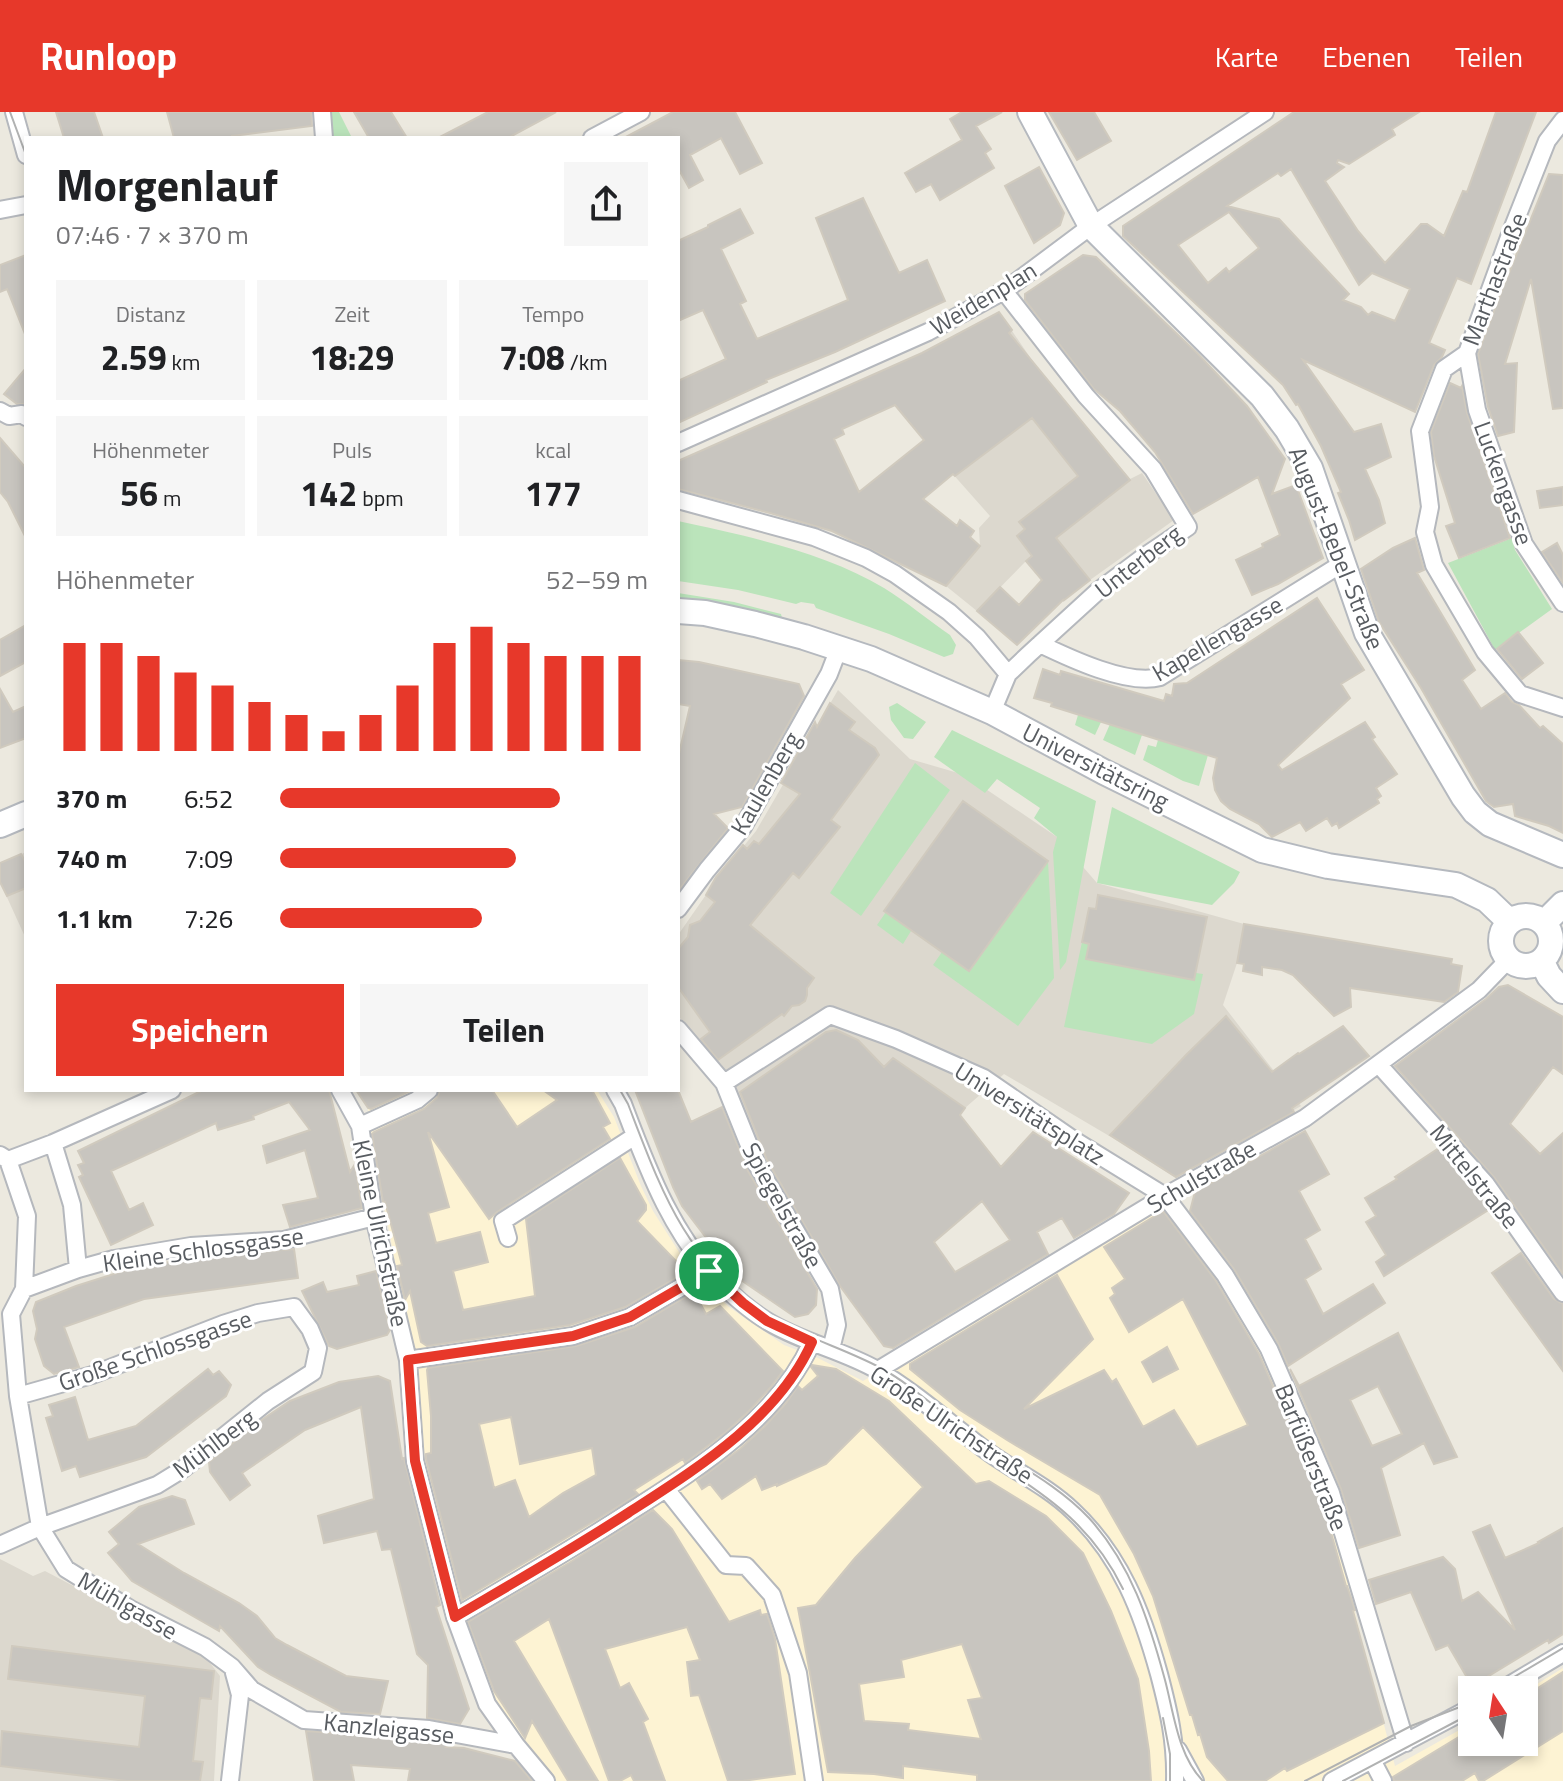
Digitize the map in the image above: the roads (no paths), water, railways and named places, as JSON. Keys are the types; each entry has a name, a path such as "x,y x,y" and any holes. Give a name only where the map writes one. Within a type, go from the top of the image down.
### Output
{"street":[{"path":"14,112 24,148"},
{"path":"322,112 324,136"},
{"path":"596,136 641,112"},
{"name":"August-Bebel-Straße","path":"1030,112 1091,226 1262,396 1279,418 1310,468 1367,633 1463,796 1475,812 1490,824 1563,855"},
{"name":"Weidenplan","path":"680,442 928,332 1004,291 1091,226 1265,112"},
{"name":"Marthastraße","path":"1563,120 1547,141 1467,353 1444,369 1420,431 1430,507 1425,532 1434,565 1485,652 1520,694 1563,708"},
{"path":"0,210 24,205"},
{"name":"Unterberg","path":"992,712 1008,674 1120,574 1188,527 1153,469 1086,396 1004,291"},
{"name":"Luckengasse","path":"1467,353 1477,410 1524,544 1563,603"},
{"path":"0,411 9,416 24,416"},
{"path":"680,501 814,537 866,558 895,574 949,612 984,645 1008,674"},
{"name":"Kapellengasse","path":"1040,644 1085,664 1136,679 1160,677 1343,563"},
{"name":"Universitätsring","path":"680,611 755,624 895,668 992,712 1104,772 1262,850 1328,866 1456,885 1487,900 1510,922"},
{"name":"Kaulenberg","path":"680,906 743,827 829,674 839,648"},
{"path":"0,825 24,815"},
{"path":"1544,923 1563,904"},
{"path":"1528,915 1544,923 1552,940 1550,952 1542,962 1528,967 1517,966 1508,960 1502,949 1501,937 1506,925 1515,918 1528,915"},
{"name":"Schulstraße","path":"878,1370 1165,1196 1305,1118 1479,990 1508,960"},
{"path":"1542,962 1549,976 1563,991"},
{"name":"Universitätsplatz","path":"724,1083 830,1015 896,1039 984,1078 1074,1140 1165,1196"},
{"name":"Spiegelstraße","path":"680,1031 724,1083 757,1165 830,1289 837,1325 831,1349"},
{"name":"Mittelstraße","path":"1379,1065 1486,1184 1563,1293"},
{"path":"40,1527 18,1396 11,1314 24,1289 27,1216 4,1157 53,1143 168,1092"},
{"name":"Kleine Ulrichstraße","path":"341,1092 360,1126 374,1217 408,1360 415,1461 455,1617 487,1704 546,1781"},
{"path":"360,1126 417,1100 427,1092"},
{"name":"Große Ulrichstraße","path":"616,1092 675,1225 709,1271 743,1303 767,1321 878,1370 990,1454 1045,1487 1099,1539 1128,1585 1141,1615 1174,1741 1175,1781"},
{"path":"508,1238 503,1221 635,1136"},
{"path":"53,1143 72,1205 78,1269"},
{"name":"Barfüßerstraße","path":"1165,1196 1225,1275 1269,1349 1331,1493 1406,1743"},
{"name":"Kleine Schlossgasse","path":"24,1289 114,1259 191,1246 284,1240 374,1217"},
{"path":"408,1360 573,1336 630,1317 709,1271"},
{"name":"Große Schlossgasse","path":"18,1396 92,1375 223,1324 258,1313 294,1307 310,1329 318,1348"},
{"path":"455,1617 573,1549 666,1489 746,1430 798,1372 812,1342"},
{"name":"Mühlberg","path":"0,1545 40,1527 157,1485 183,1469 268,1401 313,1372 318,1348"},
{"path":"666,1489 726,1565 746,1566 772,1595 798,1673 814,1781"},
{"name":"Mühlgasse","path":"40,1527 66,1569 132,1610 205,1647 232,1667"},
{"path":"1524,1676 1563,1653"},
{"path":"230,1781 240,1695 232,1667"},
{"name":"Kanzleigasse","path":"232,1667 252,1690 304,1720 429,1729 516,1745"},
{"path":"1332,1781 1458,1715"},
{"path":"1174,1741 1195,1781"},
{"path":"1372,1760 1383,1781"}],"tram line":[{"path":"10,112 24,150"},
{"path":"621,1092 665,1195 680,1222 696,1248 740,1295 782,1323 893,1375 968,1432 1051,1486 1089,1518 1116,1554 1137,1594 1159,1658 1182,1747 1203,1781"},
{"path":"997,1464 1035,1489 1085,1532 1123,1589"},
{"path":"1516,1676 1563,1648"},
{"path":"1305,1781 1411,1726 1458,1708"},
{"path":"1163,1718 1170,1754 1170,1781"},
{"path":"1343,1781 1458,1720"}]}
